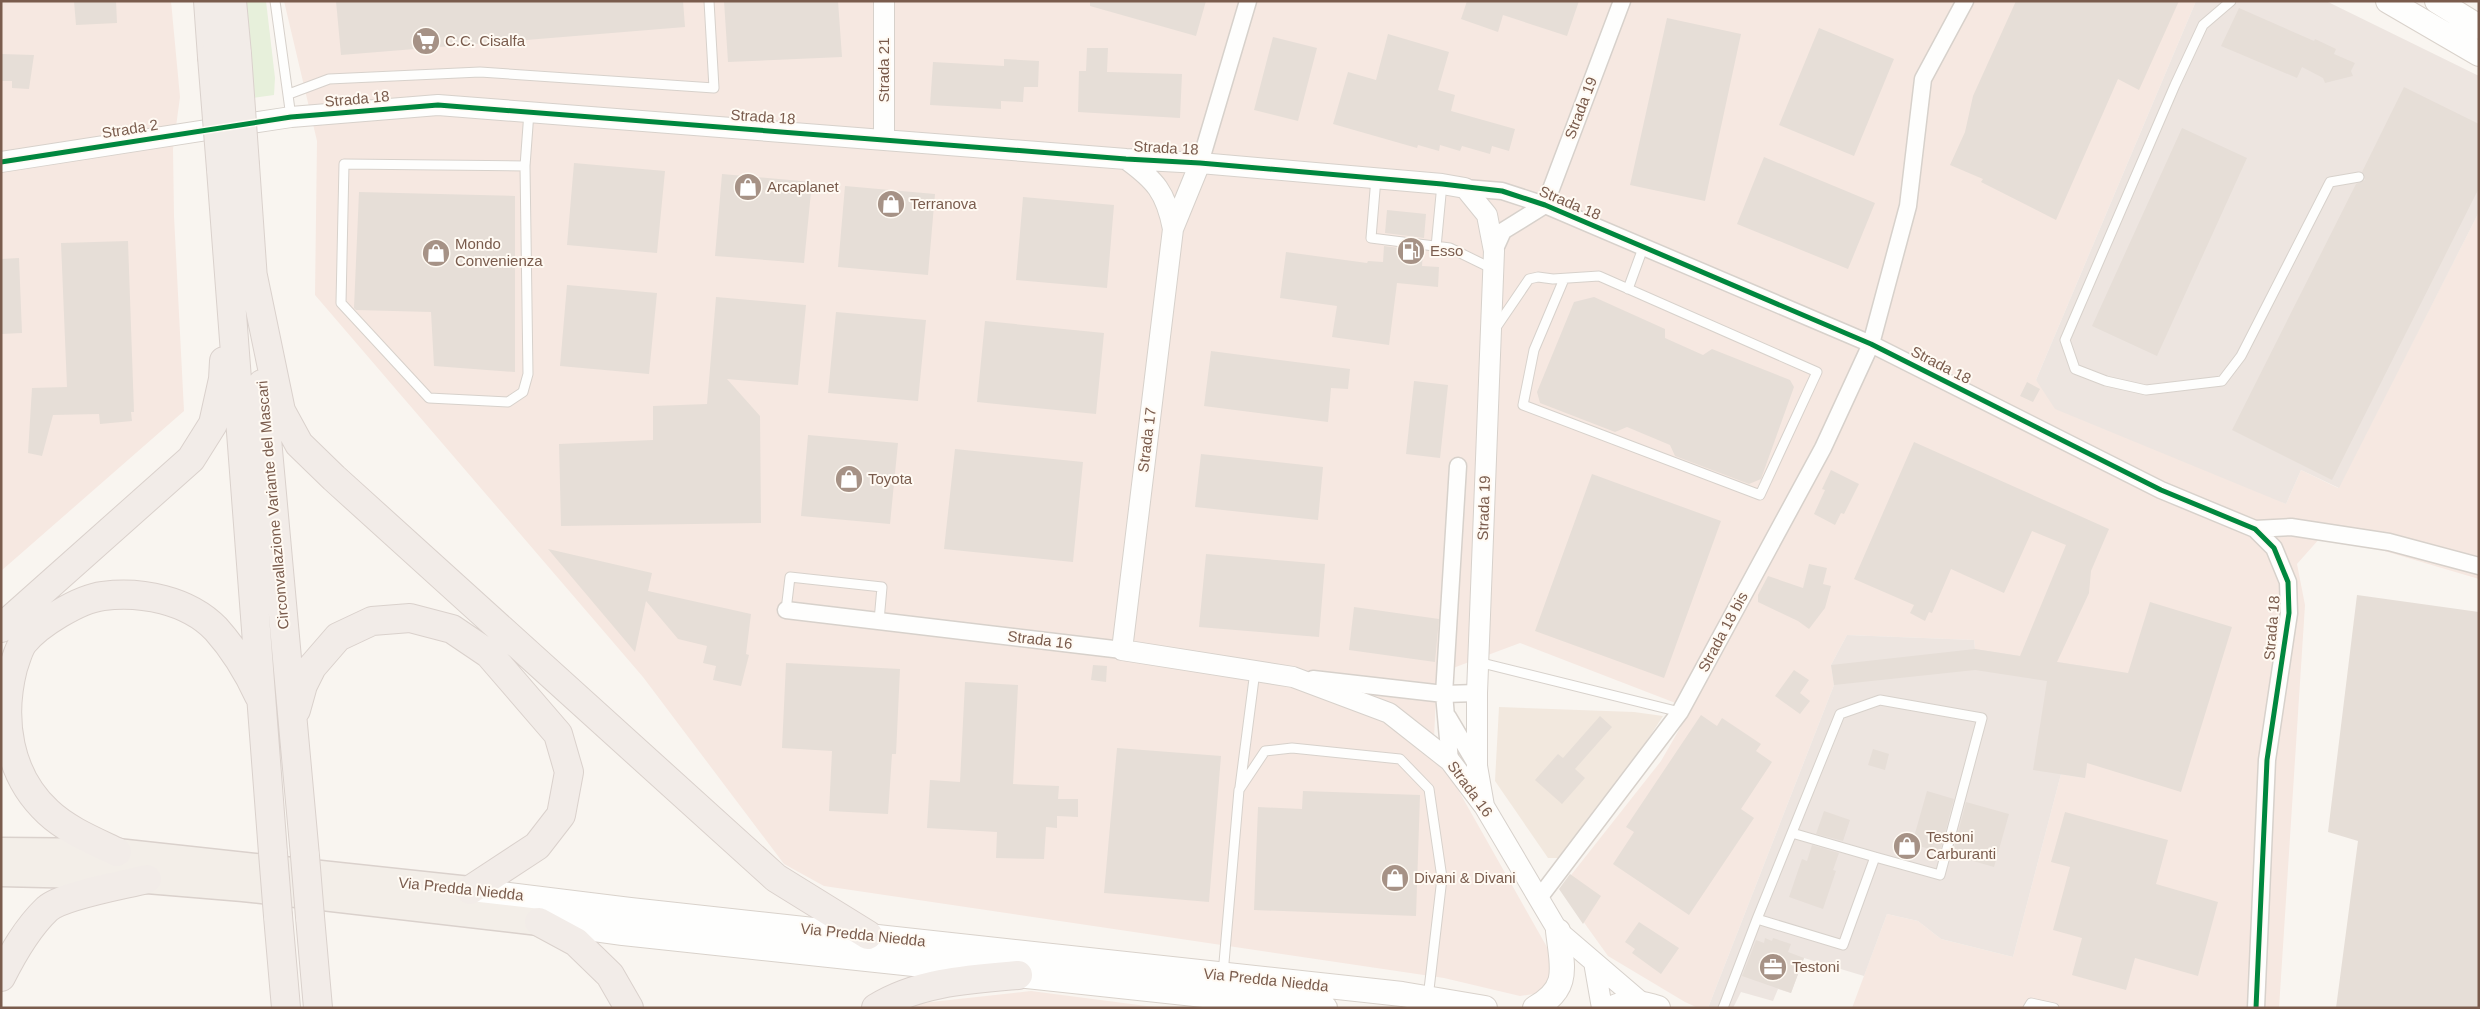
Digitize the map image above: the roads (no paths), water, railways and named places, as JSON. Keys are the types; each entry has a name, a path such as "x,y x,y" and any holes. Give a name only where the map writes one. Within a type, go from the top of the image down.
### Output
{"highway":[{"name":"Circonvallazione Variante del Mascari","path":"208,1 225,56"},
{"name":"Circonvallazione Variante del Mascari","path":"232,1 225,56 241,280 263,704 286,1008"},
{"name":"Circonvallazione Variante del Mascari","path":"241,280 293,721 318,1008"},
{"path":"1,628 191,460 213,424 241,280"},
{"path":"241,280 282,410 299,444 768,872 868,935"},
{"path":"117,852 83,835 48,812 18,777 4,732 6,686 22,644 58,613 93,599 102,596 146,596 186,607 215,628 249,676 263,704"},
{"path":"293,721 303,686 312,667 338,637 372,621 410,618 452,628 489,654 558,734 569,772 561,816 538,846 470,890"},
{"path":"1,977 17,946 48,908 79,895 147,879"},
{"path":"539,922 576,942 610,975 629,1008"},
{"path":"313,945 324,1008"},
{"path":"280,1008 281,950"},
{"path":"876,1008 924,989 958,980 1018,975"}],"main road":[{"path":"2388,1 2479,54"},
{"path":"2437,1 2479,27"},
{"path":"1,851 117,852 242,877"},
{"path":"1,874 87,875 147,879 242,877"},
{"name":"Via Predda Niedda","path":"242,877 470,890 630,910 1428,998 1485,1008"},
{"name":"Via Predda Niedda","path":"242,877 539,922 633,934 1316,1007"},
{"path":"1535,1008 1550,1000 1560,987 1562,973 1558,931"},
{"path":"1612,1008 1628,1003 1650,1005"}],"street":[{"name":"Strada 21","path":"884,1 884,139"},
{"path":"1200,163 1248,1"},
{"name":"Strada 19","path":"1493,260 1503,231 1545,205 1622,1"},
{"name":"Strada 18 bis","path":"1539,898 1680,712 1823,448 1871,344 1908,206 1923,79 1966,1"},
{"name":"Strada 18","path":"263,121 438,105 1126,159 1200,163 1502,191 1545,205 1871,344 2161,490 2255,529 2274,548 2288,582 2290,613 2267,760 2256,1008"},
{"name":"Strada 2","path":"1,162 263,121"},
{"name":"Strada 17","path":"1126,159 1159,187 1168,207 1172,229"},
{"name":"Strada 17","path":"1122,650 1172,229 1200,163"},
{"name":"Strada 19","path":"1465,188 1487,216 1493,260 1477,692 1477,766 1484,806"},
{"path":"1450,760 1444,694 1458,466"},
{"path":"2255,529 2291,527 2389,542 2479,566"},
{"name":"Strada 16","path":"786,610 1122,650 1293,677 1444,694 1477,692"},
{"name":"Strada 16","path":"1293,677 1389,713 1450,760 1484,806 1558,931 1594,962 1650,1005"},
{"name":"Strada 19","path":"1446,715 1477,766"},
{"path":"1594,962 1602,1008"}],"lane":[{"path":"275,1 291,117"},
{"path":"289,94 329,79 480,72 714,88 710,1"},
{"path":"2231,1 2203,25 2175,85 2065,340 2075,369 2106,380 2146,390 2222,381 2241,356 2330,182 2359,177"},
{"path":"525,166 344,164 341,303 429,398 508,402 523,392 528,374 525,166 529,112"},
{"path":"1376,178 1371,238 1450,248 1493,260"},
{"path":"1436,247 1442,184"},
{"path":"1628,289 1643,248"},
{"path":"1490,336 1529,279 1538,277 1564,279 1599,276 1817,372 1760,496 1523,405 1534,350 1564,279"},
{"path":"786,610 790,577 882,587 878,621"},
{"path":"1478,662 1680,712"},
{"path":"1222,975 1239,790 1255,671"},
{"path":"1723,1008 1757,919 1840,714 1880,700 1982,718 1940,875 1792,833"},
{"path":"1239,790 1265,751 1292,748 1400,759 1429,789 1442,878 1428,998"},
{"path":"1757,919 1843,945 1875,857"},
{"path":"2028,1008 2031,1003 2054,1008"}],"place":[{"name":"C.C. Cisalfa","path":"426,41"},
{"name":"Arcaplanet","path":"748,187"},
{"name":"Terranova","path":"891,204"},
{"name":"Esso","path":"1411,251"},
{"name":"Mondo Convenienza","path":"436,253"},
{"name":"Toyota","path":"849,479"},
{"name":"Testoni Carburanti","path":"1907,846"},
{"name":"Divani & Divani","path":"1395,878"},
{"name":"Testoni","path":"1773,967"}]}
